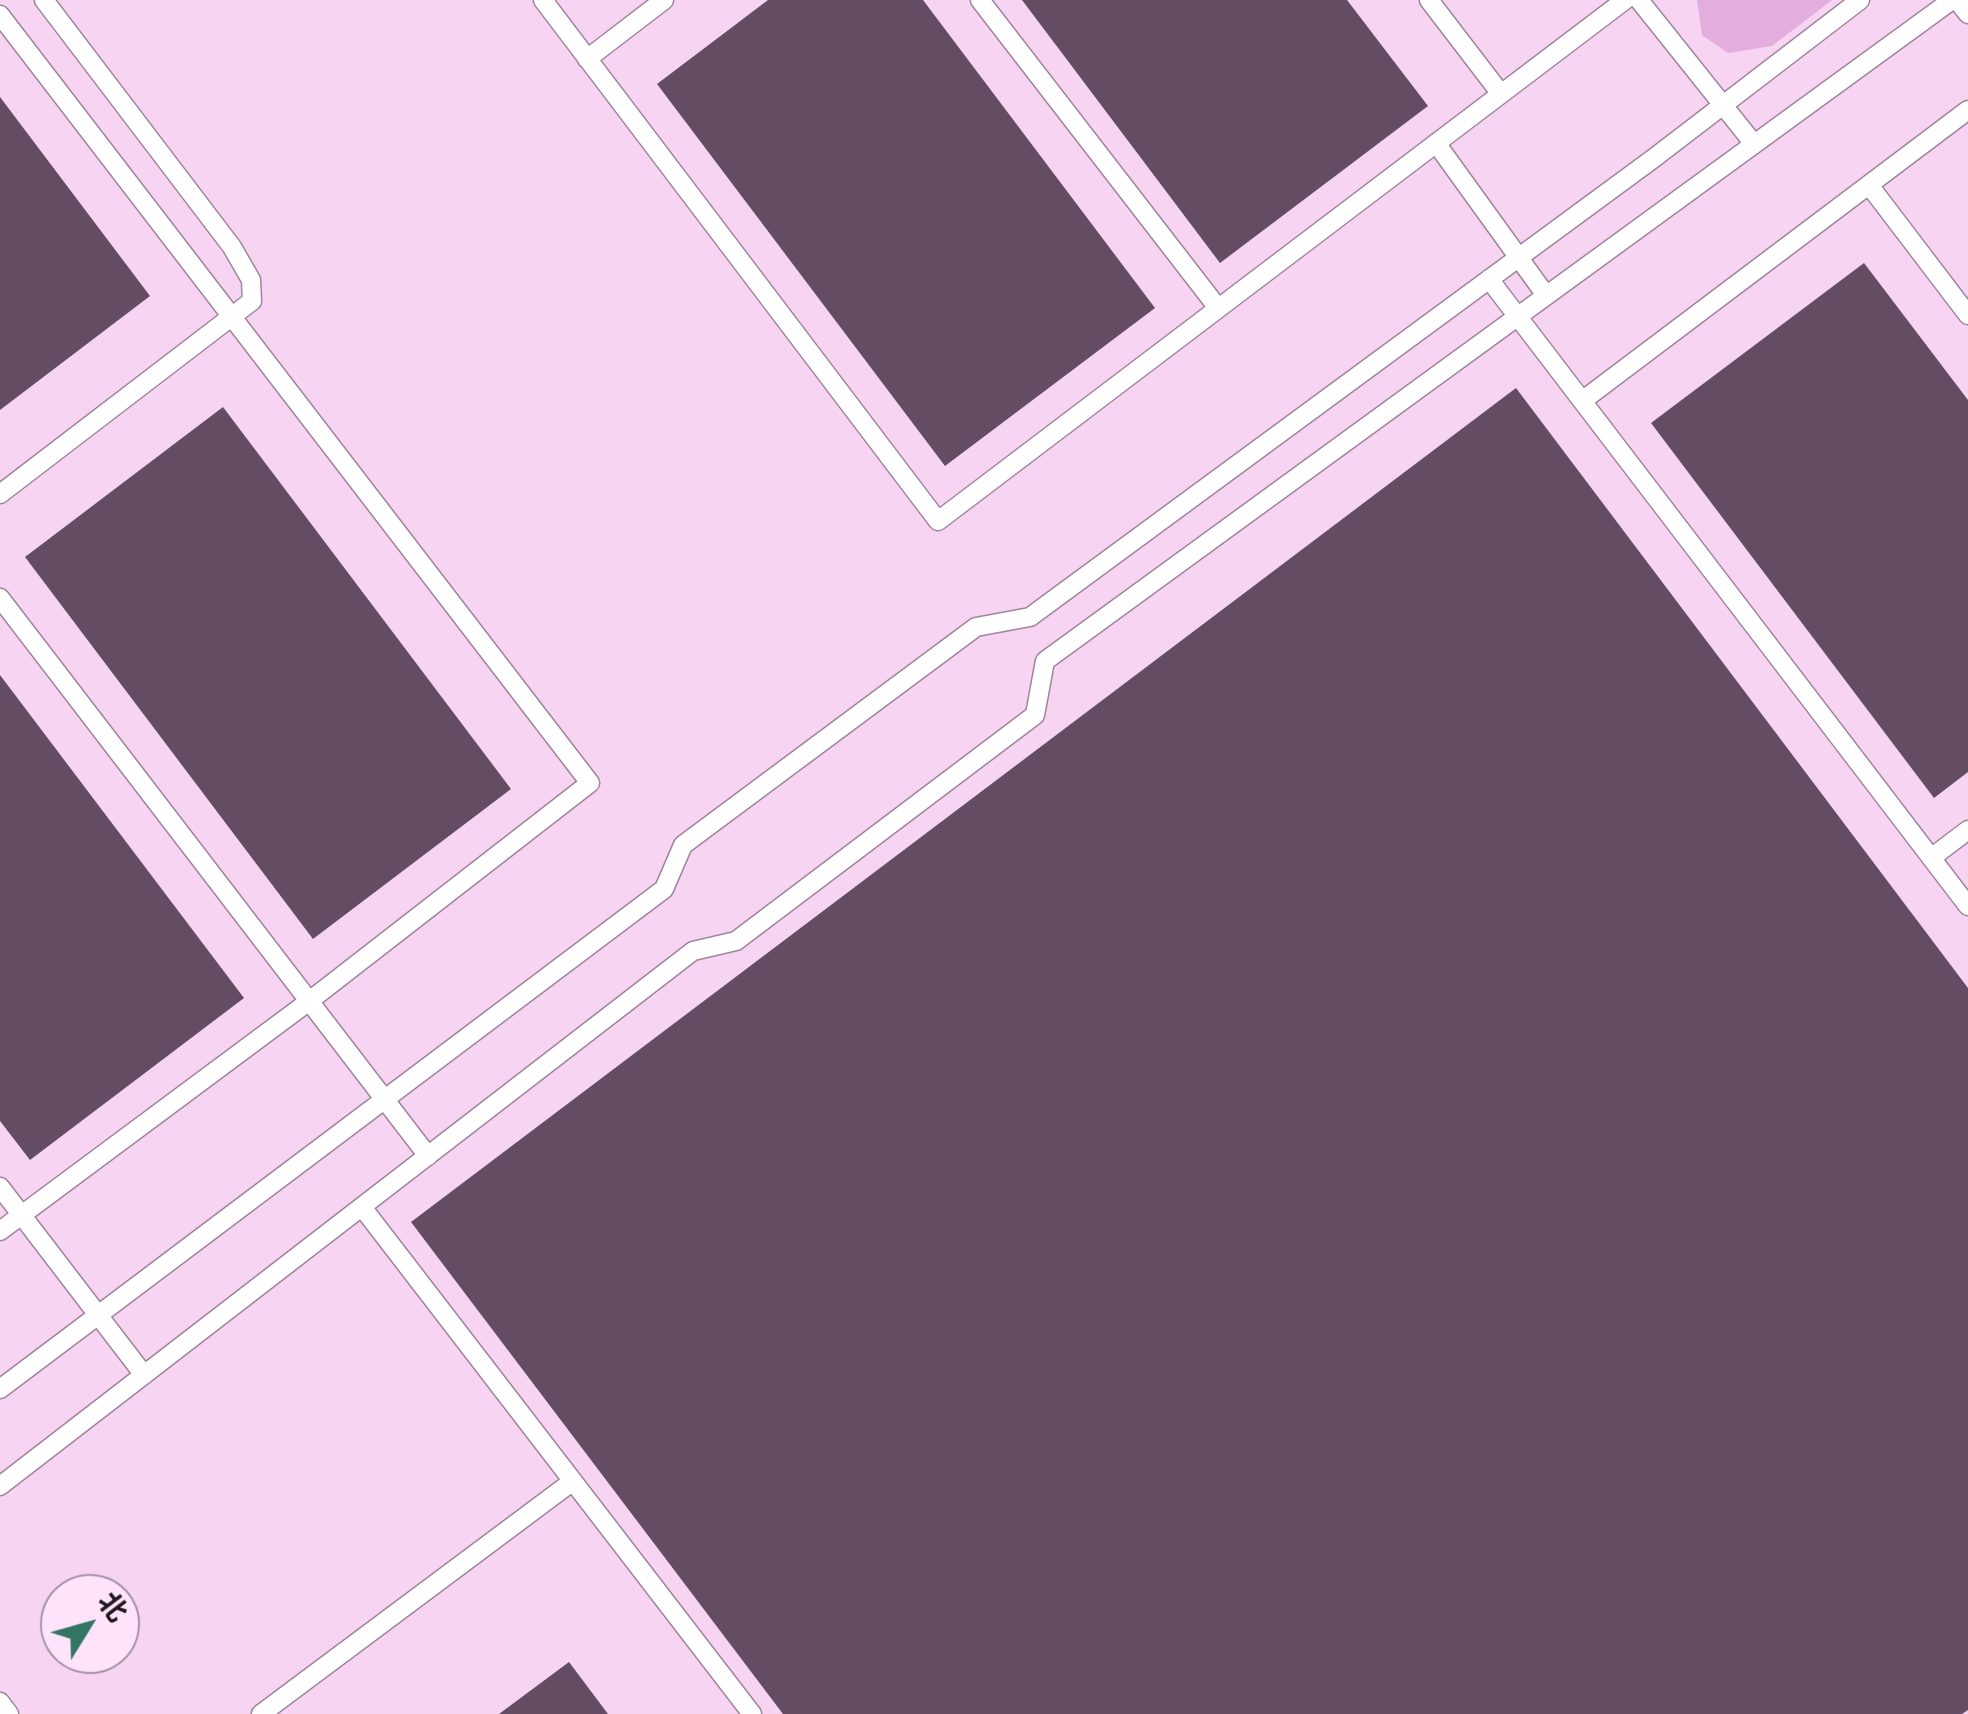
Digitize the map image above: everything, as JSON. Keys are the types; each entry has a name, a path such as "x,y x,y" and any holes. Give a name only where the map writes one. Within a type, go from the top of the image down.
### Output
{"lane":[{"path":"0,494 252,300 252,280 232,247 44,0"},
{"path":"542,0 938,521 1625,0"},
{"path":"587,58 664,0"},
{"path":"980,0 1218,308"},
{"path":"1429,0 1501,94"},
{"path":"1640,0 1754,144"},
{"path":"0,1389 664,888 682,845 976,628 1030,617 1860,0"},
{"path":"0,1486 693,951 736,940 1035,716 1045,661 1544,294 1955,0 1968,14"},
{"path":"0,15 590,783 308,1002 0,1231"},
{"path":"1582,401 1968,110"},
{"path":"1436,143 1544,294"},
{"path":"1869,184 1968,316"},
{"path":"1489,279 1968,906"},
{"path":"0,598 428,1156"},
{"path":"1931,858 1968,830"},
{"path":"0,1187 144,1375"},
{"path":"362,1207 752,1714"},
{"path":"261,1714 574,1482"},
{"path":"0,1702 10,1714"}],"shaded area":[{"path":"0,0 1968,0 1968,1714 0,1714"},
{"path":"1697,0 1832,0 1772,46 1728,53 1702,35"}],"building":[{"path":"768,0 923,0 1155,308 945,466 657,84"},
{"path":"1022,0 1347,0 1428,106 1220,263"},
{"path":"0,97 150,296 0,410"},
{"path":"1864,263 1968,400 1968,772 1934,798 1651,423"},
{"path":"1516,388 1968,988 1968,1710 1962,1714 783,1714 411,1222"},
{"path":"223,407 511,789 313,939 25,557"},
{"path":"0,675 244,998 30,1160 0,1121"},
{"path":"569,1662 608,1714 499,1714"}]}
